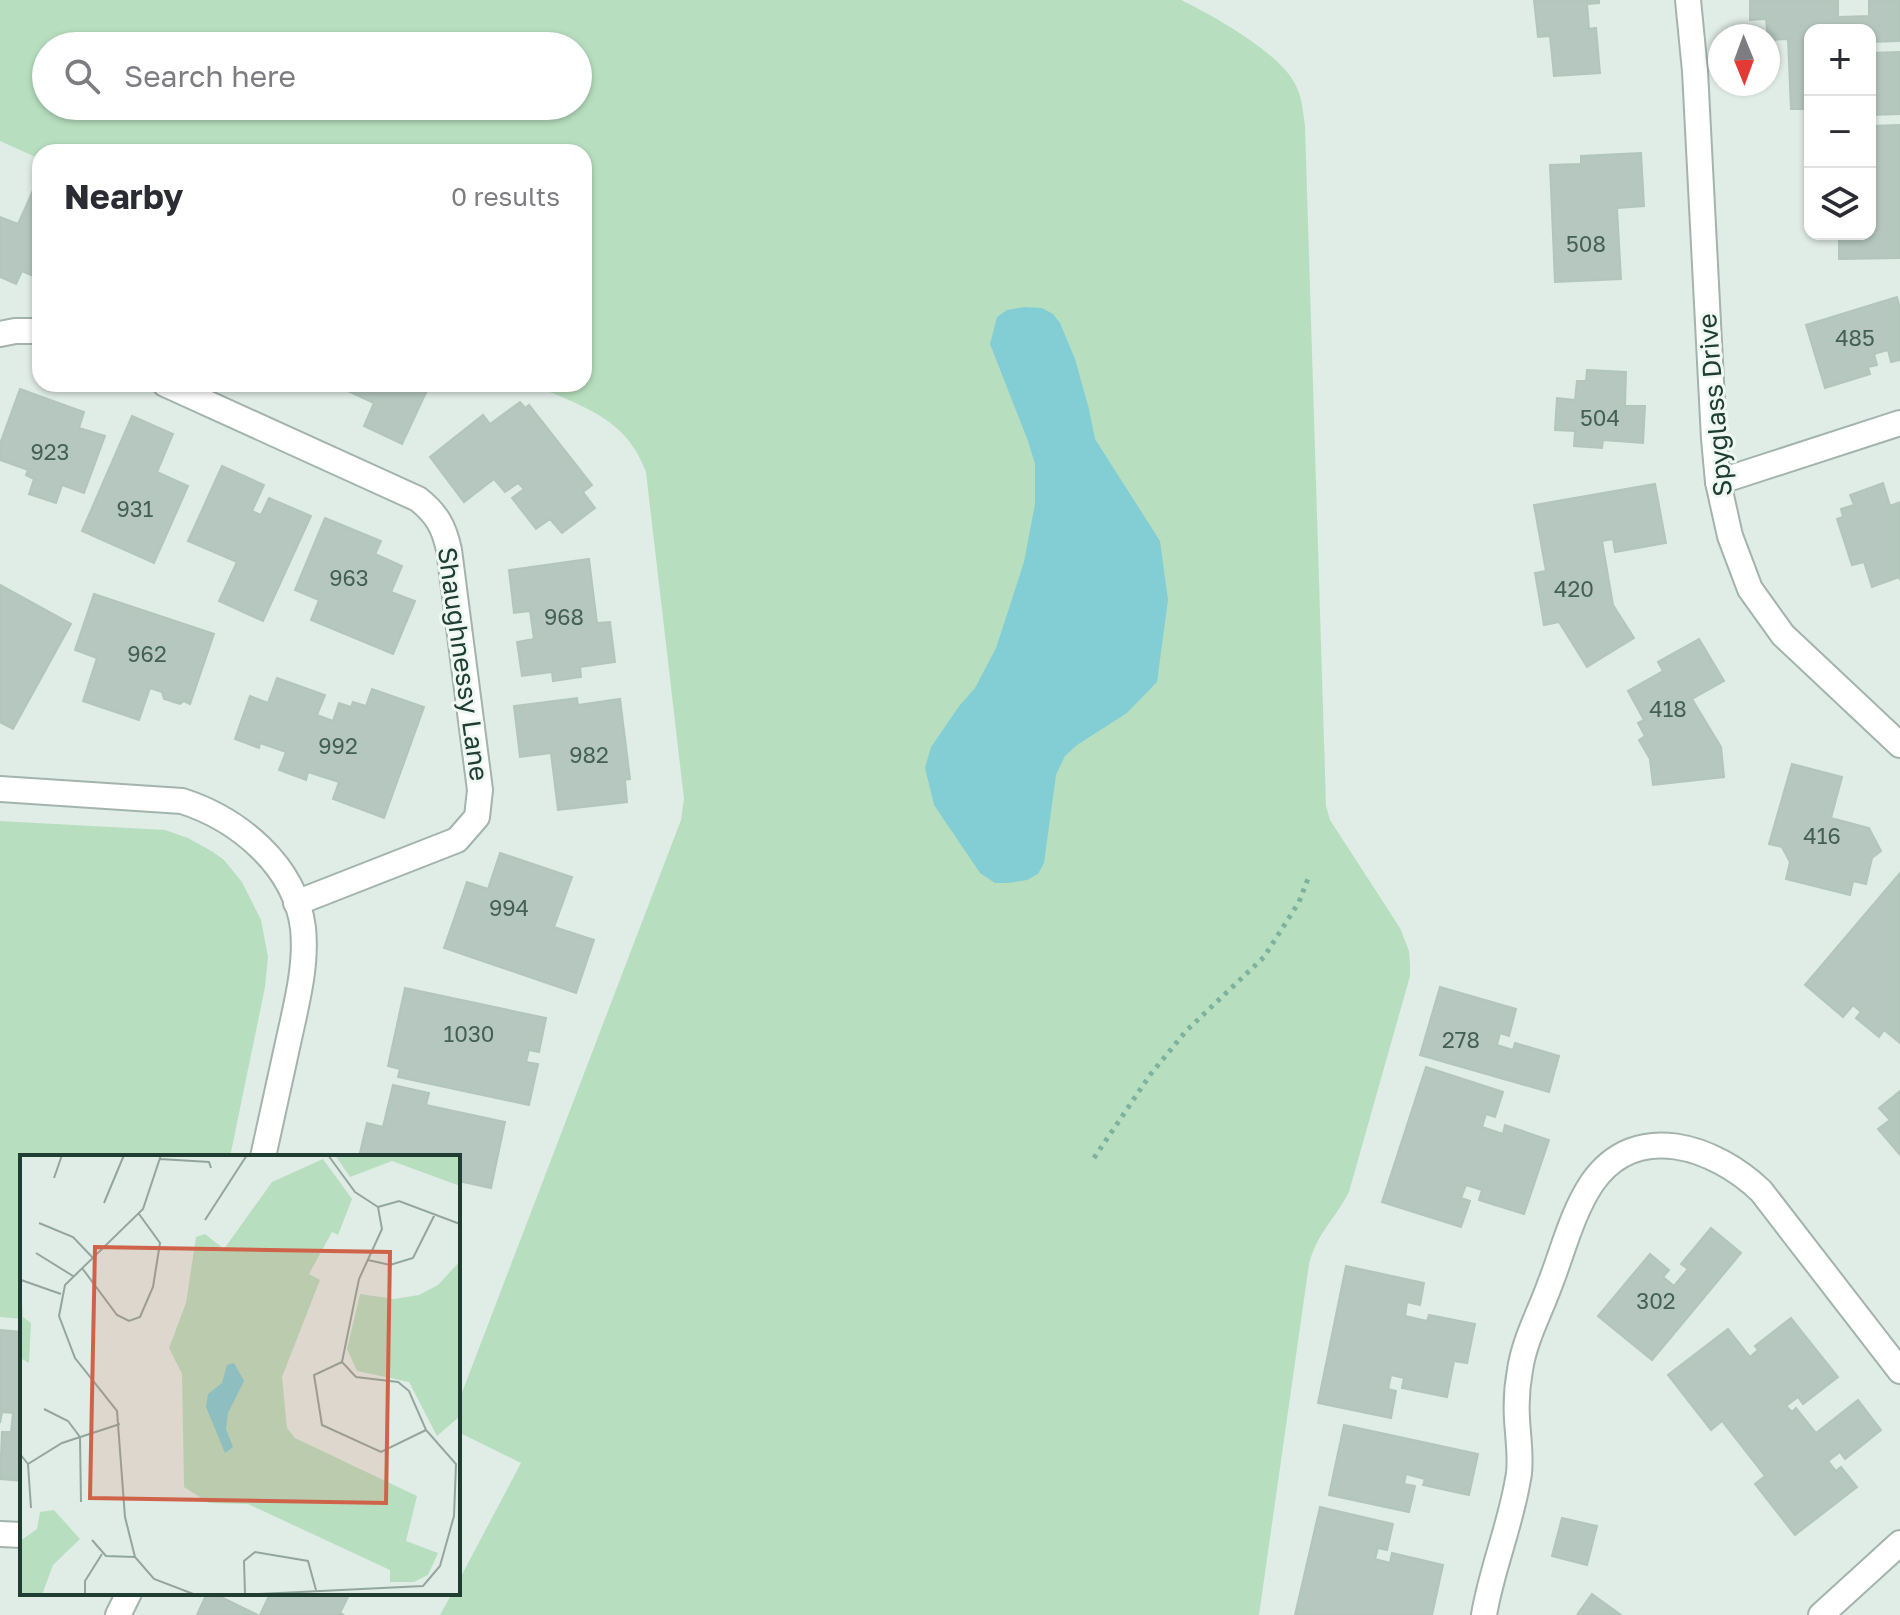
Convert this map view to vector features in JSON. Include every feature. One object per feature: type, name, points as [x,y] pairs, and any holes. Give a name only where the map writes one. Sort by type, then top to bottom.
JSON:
[{"type":"street","name":"Spyglass Drive","points":[[1688,0],[1695,71],[1718,482],[1739,564],[1765,612],[1807,660],[1900,745]]},
{"type":"street","points":[[0,334],[32,331]]},
{"type":"street","name":"Shaughnessy Lane","points":[[183,392],[418,499],[434,512],[445,530],[480,790],[477,817],[469,830],[445,846],[296,903]]},
{"type":"street","points":[[1718,482],[1900,423]]},
{"type":"street","points":[[0,789],[182,801],[204,808],[230,822],[253,839],[272,861],[296,903],[303,925],[304,952],[263,1155]]},
{"type":"street","points":[[1484,1615],[1520,1469],[1516,1415],[1520,1367],[1574,1218],[1601,1171],[1617,1159],[1646,1147],[1673,1145],[1717,1159],[1748,1179],[1761,1191],[1900,1371]]},
{"type":"street","points":[[0,1534],[20,1535]]},
{"type":"street","points":[[1821,1615],[1900,1543]]},
{"type":"street","points":[[118,1615],[128,1595]]},
{"type":"path","points":[[1094,1158],[1108,1134],[1173,1047],[1264,957],[1299,902],[1309,876]]},
{"type":"green space","points":[[0,0],[1181,0],[1244,36],[1287,72],[1299,94],[1305,126],[1326,806],[1330,820],[1400,928],[1409,951],[1410,976],[1349,1192],[1322,1234],[1309,1264],[1259,1615],[440,1615],[451,1595],[460,1595],[460,1578],[521,1463],[460,1433],[460,1398],[681,820],[684,799],[646,472],[627,438],[614,426],[585,407],[550,392],[592,392],[592,144],[32,144],[32,155],[0,141]]},
{"type":"green space","points":[[0,821],[165,830],[188,838],[224,860],[242,882],[261,920],[268,957],[265,987],[230,1155],[20,1155],[20,1319],[0,1317]]},
{"type":"water","points":[[1042,308],[1053,314],[1060,323],[1075,359],[1095,439],[1160,541],[1168,600],[1157,682],[1127,713],[1065,756],[1056,775],[1044,863],[1038,874],[1027,880],[995,883],[980,873],[934,805],[925,768],[931,747],[975,688],[996,648],[1024,562],[1035,504],[1035,464],[990,344],[997,317],[1007,310]]},
{"type":"building","points":[[1534,0],[1599,0],[1599,3],[1587,4],[1589,29],[1596,28],[1600,73],[1554,76],[1550,36],[1538,37]]},
{"type":"building","points":[[1750,0],[1838,0],[1838,17],[1869,16],[1869,0],[1900,0],[1900,41],[1876,42],[1876,24],[1804,24],[1804,109],[1791,109],[1788,39],[1780,39],[1780,24],[1766,24],[1766,19],[1750,20]]},
{"type":"building","points":[[1900,52],[1900,114],[1876,115],[1876,53]]},
{"type":"building","points":[[1900,125],[1900,258],[1839,259],[1839,240],[1876,240],[1876,126]]},
{"type":"building","points":[[1641,153],[1644,206],[1617,208],[1621,279],[1555,282],[1550,165],[1581,164],[1581,156]]},
{"type":"building","points":[[32,193],[32,275],[22,271],[16,284],[0,277],[0,217],[18,224]]},
{"type":"building","points":[[1897,297],[1900,308],[1900,360],[1891,362],[1888,350],[1874,354],[1877,365],[1868,367],[1870,374],[1825,388],[1806,325]]},
{"type":"building","points":[[1587,370],[1626,372],[1625,406],[1645,406],[1643,443],[1603,440],[1602,448],[1574,446],[1575,431],[1555,430],[1557,398],[1575,400],[1577,381],[1586,381]]},
{"type":"building","points":[[20,389],[84,412],[79,428],[105,436],[84,493],[62,485],[56,503],[29,494],[34,479],[26,475],[28,470],[0,460],[0,444]]},
{"type":"building","points":[[350,392],[426,392],[402,444],[364,426],[374,403]]},
{"type":"building","points":[[520,402],[525,408],[529,405],[592,485],[583,492],[595,508],[562,533],[550,519],[536,529],[512,498],[524,489],[518,483],[505,492],[494,479],[464,502],[430,457],[483,415],[490,424]]},
{"type":"building","points":[[132,416],[173,434],[157,472],[188,486],[154,563],[82,531]]},
{"type":"building","points":[[222,466],[264,485],[252,511],[261,515],[269,498],[311,516],[263,621],[219,601],[237,562],[188,541]]},
{"type":"building","points":[[1883,483],[1890,506],[1900,502],[1900,580],[1899,577],[1872,587],[1864,562],[1852,565],[1837,519],[1843,517],[1841,509],[1854,505],[1850,495]]},
{"type":"building","points":[[1655,484],[1666,543],[1615,552],[1613,539],[1602,541],[1613,605],[1634,638],[1587,667],[1559,622],[1544,625],[1535,573],[1546,571],[1534,505]]},
{"type":"building","points":[[325,518],[381,541],[375,554],[402,566],[391,592],[415,601],[393,654],[311,620],[319,600],[295,590]]},
{"type":"building","points":[[589,559],[597,623],[610,622],[615,662],[580,667],[581,677],[553,681],[552,672],[522,676],[517,642],[534,639],[530,611],[514,613],[509,570]]},
{"type":"building","points":[[0,585],[71,624],[13,729],[0,722]]},
{"type":"building","points":[[94,594],[214,634],[190,704],[164,699],[162,692],[150,688],[139,720],[83,701],[97,658],[75,650]]},
{"type":"building","points":[[1699,639],[1724,681],[1692,699],[1721,747],[1724,777],[1653,785],[1650,759],[1639,740],[1645,736],[1638,723],[1644,720],[1628,691],[1663,671],[1658,662]]},
{"type":"building","points":[[277,678],[325,695],[317,715],[333,721],[339,703],[351,707],[353,702],[366,706],[372,689],[424,707],[384,818],[333,799],[339,782],[308,772],[306,780],[279,770],[286,752],[260,743],[259,748],[235,739],[250,696],[268,703]]},
{"type":"building","points":[[577,698],[578,705],[620,699],[630,779],[625,780],[627,802],[558,810],[551,753],[520,757],[514,706]]},
{"type":"building","points":[[1792,764],[1842,777],[1831,818],[1869,828],[1881,851],[1872,858],[1866,884],[1853,881],[1850,895],[1786,879],[1790,862],[1782,847],[1769,844]]},
{"type":"building","points":[[500,853],[572,877],[554,927],[594,940],[576,993],[444,948],[467,882],[488,889]]},
{"type":"building","points":[[1900,873],[1900,1043],[1884,1030],[1879,1037],[1856,1018],[1861,1012],[1853,1005],[1843,1017],[1805,985]]},
{"type":"building","points":[[1440,987],[1516,1009],[1509,1036],[1500,1033],[1497,1045],[1513,1050],[1515,1043],[1559,1056],[1549,1092],[1420,1055]]},
{"type":"building","points":[[405,988],[546,1018],[539,1052],[529,1050],[526,1062],[538,1064],[529,1105],[398,1077],[400,1069],[388,1066]]},
{"type":"building","points":[[1426,1067],[1503,1092],[1495,1117],[1486,1114],[1482,1127],[1503,1134],[1505,1125],[1549,1140],[1524,1214],[1479,1200],[1482,1190],[1466,1185],[1461,1198],[1470,1201],[1461,1227],[1382,1202]]},
{"type":"building","points":[[393,1085],[429,1093],[426,1105],[505,1122],[491,1188],[460,1181],[460,1155],[359,1155],[367,1123],[383,1127]]},
{"type":"building","points":[[1900,1091],[1900,1155],[1878,1129],[1890,1120],[1879,1108]]},
{"type":"building","points":[[1711,1228],[1741,1253],[1652,1360],[1598,1316],[1650,1254],[1669,1270],[1663,1277],[1674,1286],[1688,1269],[1681,1264]]},
{"type":"building","points":[[1346,1266],[1424,1283],[1420,1305],[1407,1302],[1405,1316],[1427,1321],[1429,1315],[1475,1324],[1467,1363],[1454,1361],[1447,1397],[1402,1388],[1404,1378],[1391,1375],[1388,1389],[1396,1391],[1391,1418],[1318,1403]]},
{"type":"building","points":[[1791,1318],[1838,1377],[1803,1404],[1798,1397],[1786,1406],[1792,1412],[1796,1408],[1816,1433],[1858,1400],[1881,1430],[1845,1459],[1840,1452],[1828,1461],[1836,1471],[1841,1467],[1857,1487],[1795,1535],[1755,1484],[1765,1476],[1722,1421],[1711,1430],[1668,1375],[1728,1329],[1750,1357],[1758,1350],[1755,1346]]},
{"type":"building","points":[[0,1330],[20,1332],[20,1481],[0,1479],[2,1432],[11,1432],[13,1413],[2,1412],[0,1423]]},
{"type":"building","points":[[1344,1425],[1478,1454],[1469,1495],[1423,1485],[1425,1479],[1406,1474],[1404,1484],[1415,1486],[1409,1512],[1329,1495]]},
{"type":"building","points":[[1320,1507],[1393,1524],[1387,1550],[1378,1548],[1375,1559],[1390,1563],[1392,1553],[1443,1565],[1432,1615],[1295,1615]]},
{"type":"building","points":[[1562,1518],[1597,1526],[1587,1565],[1552,1556]]},
{"type":"building","points":[[1592,1594],[1621,1615],[1577,1615]]},
{"type":"building","points":[[206,1595],[217,1595],[258,1615],[197,1615]]},
{"type":"building","points":[[349,1595],[340,1613],[344,1615],[260,1615],[269,1596]]}]
